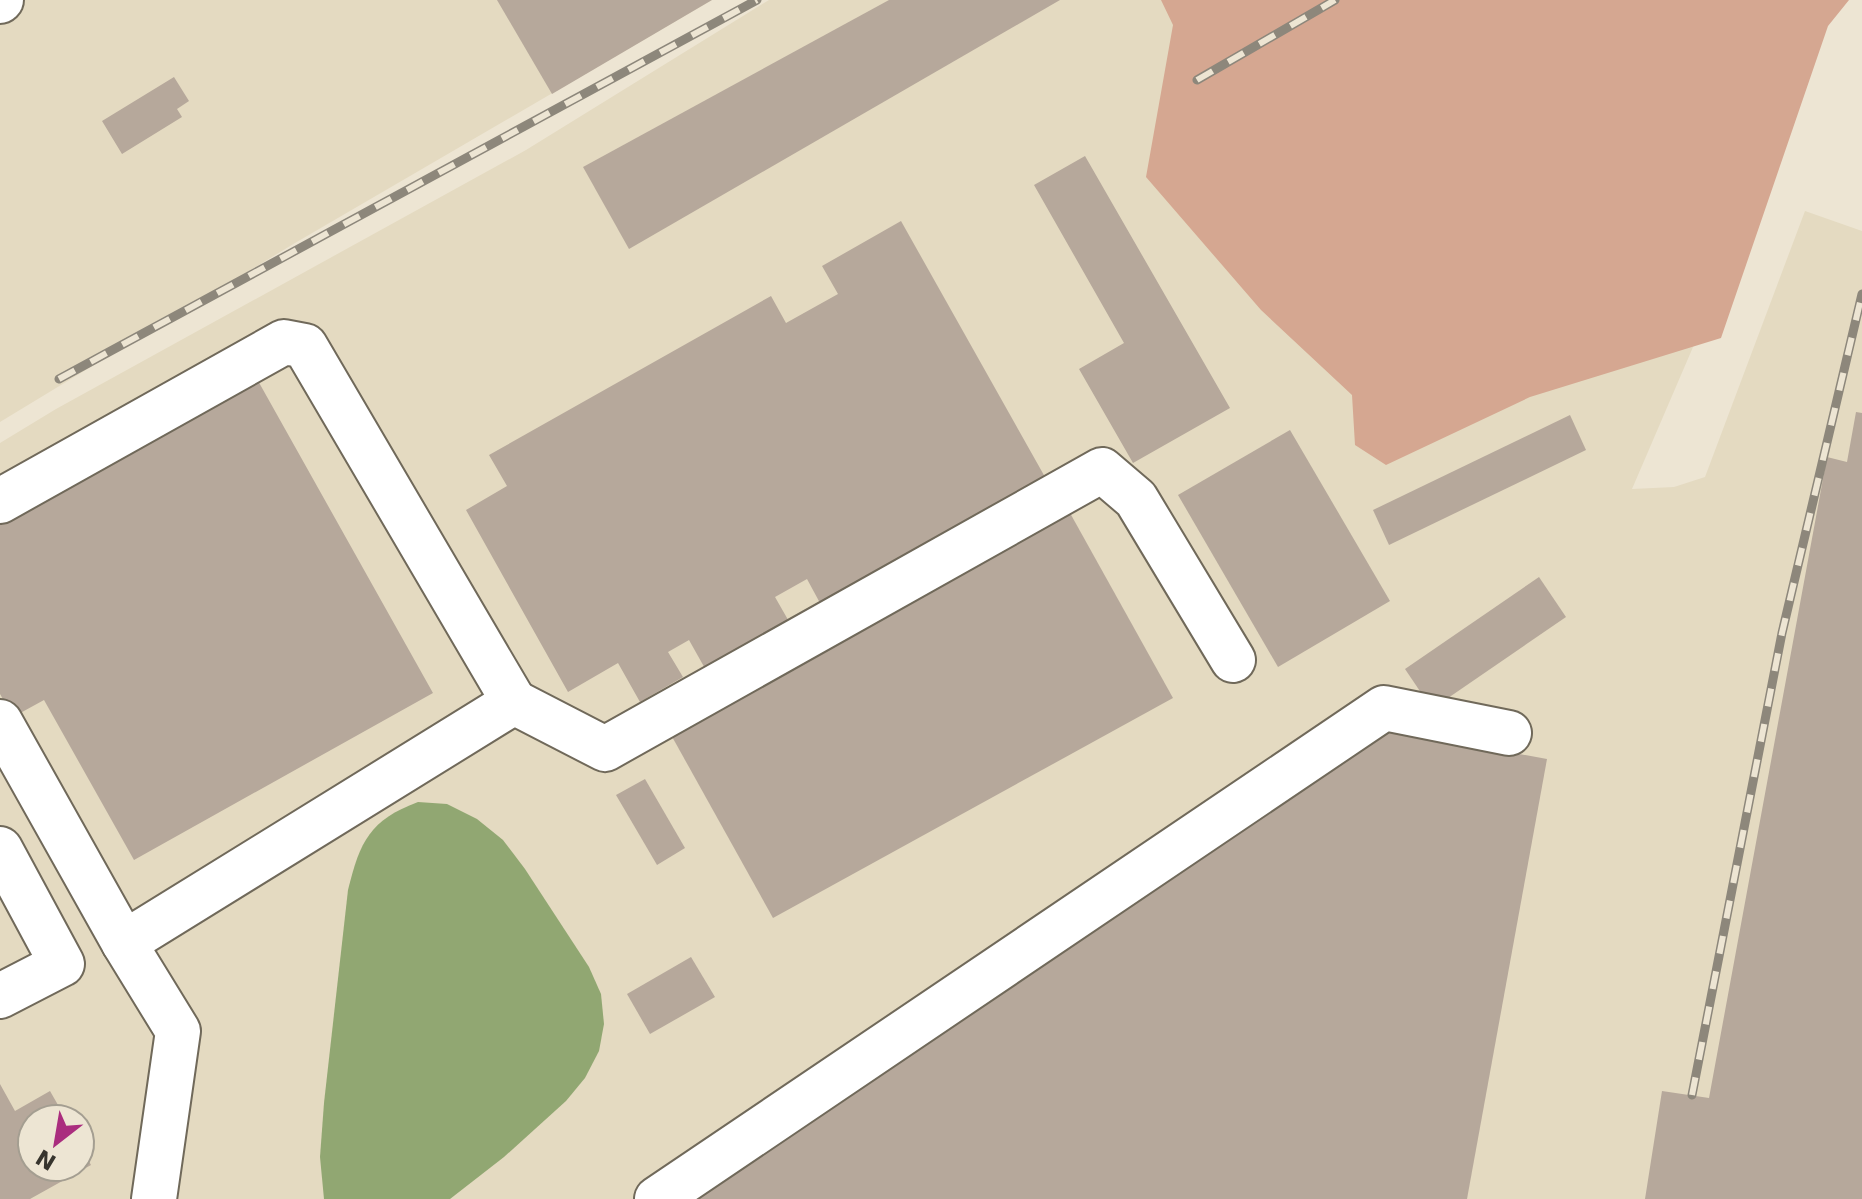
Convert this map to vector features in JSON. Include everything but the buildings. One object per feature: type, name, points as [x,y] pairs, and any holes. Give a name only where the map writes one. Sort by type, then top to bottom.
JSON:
[{"type":"lane","points":[[0,501],[284,342],[305,346],[514,702],[605,749],[1102,470],[1136,499],[1233,660]]},
{"type":"lane","points":[[124,943],[514,702]]},
{"type":"lane","points":[[657,1199],[1384,708],[1509,733]]},
{"type":"lane","points":[[0,722],[124,943],[178,1031],[154,1199]]},
{"type":"lane","points":[[0,849],[62,964],[0,996]]},
{"type":"shaded area","points":[[0,0],[712,0],[295,243],[0,422]]},
{"type":"shaded area","points":[[769,0],[1729,0],[1782,140],[1632,489],[1674,487],[1705,477],[1805,211],[1862,231],[1862,1199],[0,1199],[0,443],[56,409],[526,150]]},
{"type":"shaded area","points":[[1161,0],[1849,0],[1828,26],[1721,338],[1530,397],[1386,465],[1355,445],[1352,395],[1261,310],[1146,177],[1173,25]]},
{"type":"shaded area","points":[[418,802],[447,804],[477,819],[503,840],[525,869],[589,967],[601,994],[604,1024],[599,1051],[585,1078],[566,1101],[504,1157],[450,1199],[324,1199],[320,1157],[324,1103],[348,890],[357,858],[370,834],[388,816]]},
{"type":"railway","points":[[59,379],[757,0]]},
{"type":"railway","points":[[1197,80],[1335,0]]},
{"type":"railway","points":[[1692,1095],[1782,633],[1862,294]]}]
